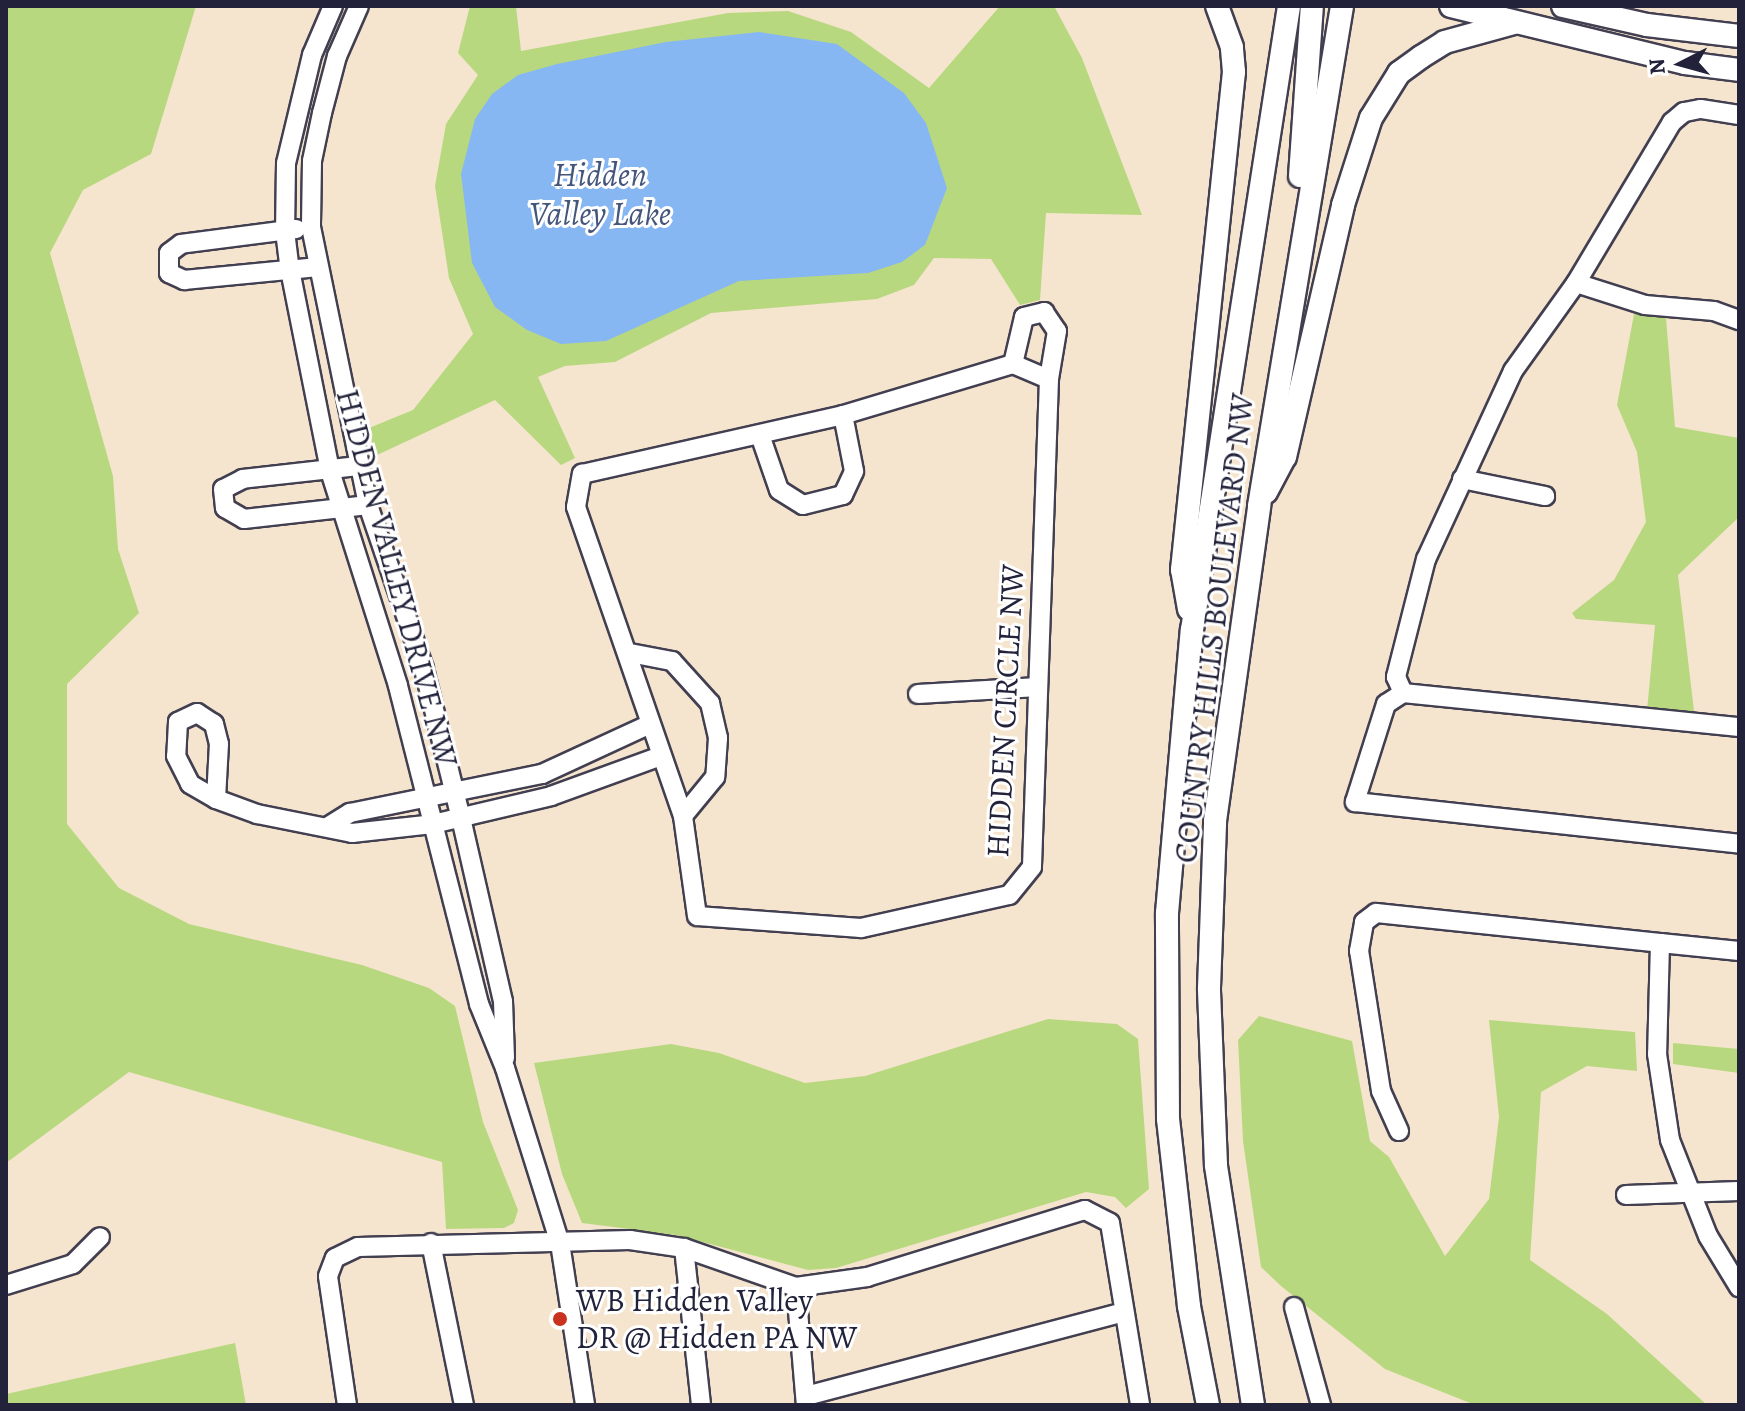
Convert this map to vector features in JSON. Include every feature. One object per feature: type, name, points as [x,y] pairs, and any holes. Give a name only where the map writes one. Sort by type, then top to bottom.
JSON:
[{"type":"main road","points":[[1192,630],[1182,570],[1234,72],[1232,47],[1217,6]]},
{"type":"main road","name":"COUNTRY HILLS BOULEVARD NW","points":[[1208,1405],[1176,1215],[1166,1067],[1167,913],[1192,630],[1289,6]]},
{"type":"main road","points":[[1297,261],[1312,6]]},
{"type":"main road","name":"COUNTRY HILLS BOULEVARD NW","points":[[1253,1405],[1216,1165],[1209,988],[1215,821],[1297,261],[1342,6]]},
{"type":"main road","points":[[1451,6],[1685,63],[1739,70]]},
{"type":"main road","points":[[1563,6],[1647,25],[1739,35]]},
{"type":"main road","points":[[1625,6],[1739,35]]},
{"type":"main road","points":[[1259,506],[1285,457],[1343,205],[1371,118],[1399,73],[1421,57],[1445,42],[1514,23]]},
{"type":"street","name":"HIDDEN VALLEY DRIVE NW","points":[[333,6],[293,123],[285,231],[290,270],[340,510],[398,686],[479,1004],[505,1068],[560,1243],[585,1405]]},
{"type":"street","name":"HIDDEN VALLEY DRIVE NW","points":[[359,6],[337,56],[322,113],[312,161],[311,227],[358,466],[368,505],[424,669],[461,818],[503,1001],[505,1068]]},
{"type":"street","points":[[1403,693],[1396,677],[1426,559],[1513,371],[1576,283],[1672,122],[1684,112],[1700,109],[1739,115]]},
{"type":"street","points":[[311,227],[181,244],[169,253],[169,273],[184,280],[318,267]]},
{"type":"street","points":[[1576,283],[1645,305],[1714,311],[1739,320]]},
{"type":"street","name":"HIDDEN CIRCLE NW","points":[[1044,312],[1057,331],[1049,379],[1032,867],[1009,895],[861,928],[697,916],[683,816],[650,724],[630,653],[576,507],[582,474],[843,415],[1013,364],[1024,317],[1044,312]]},
{"type":"street","points":[[1013,364],[1049,379]]},
{"type":"street","points":[[760,435],[779,490],[803,505],[843,495],[854,471],[843,415]]},
{"type":"street","points":[[358,466],[243,479],[223,489],[225,508],[244,519],[368,505]]},
{"type":"street","points":[[1462,479],[1545,496]]},
{"type":"street","points":[[630,653],[672,661],[710,703],[718,738],[715,777],[683,816]]},
{"type":"street","points":[[918,694],[1038,687]]},
{"type":"street","points":[[1739,727],[1403,693],[1386,704],[1355,802],[1739,844]]},
{"type":"street","points":[[329,826],[350,813],[542,774],[650,724]]},
{"type":"street","points":[[216,799],[257,814],[352,833],[433,824],[551,796],[661,756]]},
{"type":"street","points":[[1399,1131],[1381,1091],[1359,951],[1364,922],[1376,913],[1739,951]]},
{"type":"street","points":[[1660,943],[1661,1100],[1670,1140],[1708,1236],[1739,1287]]},
{"type":"street","points":[[1626,1195],[1739,1191]]},
{"type":"street","points":[[347,1405],[328,1276],[335,1258],[358,1247],[630,1240],[684,1248],[796,1287],[867,1277],[1085,1210],[1110,1223],[1140,1405]]},
{"type":"street","points":[[6,1285],[73,1264],[100,1237]]},
{"type":"street","points":[[431,1243],[464,1405]]},
{"type":"street","points":[[684,1248],[701,1405]]},
{"type":"street","points":[[796,1287],[806,1401],[1124,1312]]},
{"type":"street","points":[[1294,1307],[1321,1405]]},
{"type":"green space","points":[[6,6],[196,6],[151,154],[83,190],[50,253],[113,476],[118,549],[139,613],[67,684],[67,824],[119,888],[189,924],[362,965],[429,988],[455,1006],[483,1122],[518,1210],[514,1223],[504,1228],[446,1229],[442,1162],[129,1072],[6,1163]]},
{"type":"green space","points":[[470,6],[516,6],[521,51],[728,13],[788,11],[851,32],[929,88],[1000,6],[1054,6],[1082,58],[1142,215],[1046,213],[1040,300],[1020,305],[991,259],[934,258],[914,285],[877,299],[711,313],[615,362],[565,366],[538,377],[575,458],[561,465],[495,400],[375,456],[369,428],[413,410],[473,334],[449,278],[435,186],[446,124],[478,75],[458,53]]},
{"type":"green space","points":[[1634,314],[1666,318],[1675,427],[1739,438],[1739,517],[1678,575],[1694,711],[1647,711],[1655,625],[1576,619],[1572,613],[1614,580],[1646,522],[1637,452],[1617,405]]},
{"type":"green space","points":[[1259,1016],[1352,1041],[1370,1141],[1389,1157],[1445,1256],[1489,1199],[1499,1117],[1489,1020],[1635,1032],[1637,1071],[1587,1066],[1541,1092],[1530,1260],[1607,1314],[1707,1405],[1475,1405],[1385,1369],[1281,1286],[1261,1267],[1243,1141],[1238,1040]]},
{"type":"green space","points":[[1048,1019],[1117,1024],[1138,1039],[1149,1189],[1126,1208],[1115,1197],[1086,1192],[836,1268],[808,1270],[676,1235],[582,1223],[562,1174],[534,1063],[671,1044],[719,1053],[805,1083],[865,1076]]},
{"type":"green space","points":[[1673,1043],[1739,1049],[1739,1073],[1673,1064]]},
{"type":"green space","points":[[235,1343],[246,1405],[6,1405],[6,1394]]},
{"type":"water","name":"Hidden Valley Lake","points":[[759,32],[837,44],[904,93],[926,123],[947,188],[925,245],[902,262],[868,273],[739,281],[606,341],[561,344],[527,330],[495,307],[472,263],[461,174],[475,119],[492,94],[518,75],[557,64],[666,42]]},
{"type":"place","name":"WB Hidden Valley DR @ Hidden PA NW","points":[[560,1319]]}]
